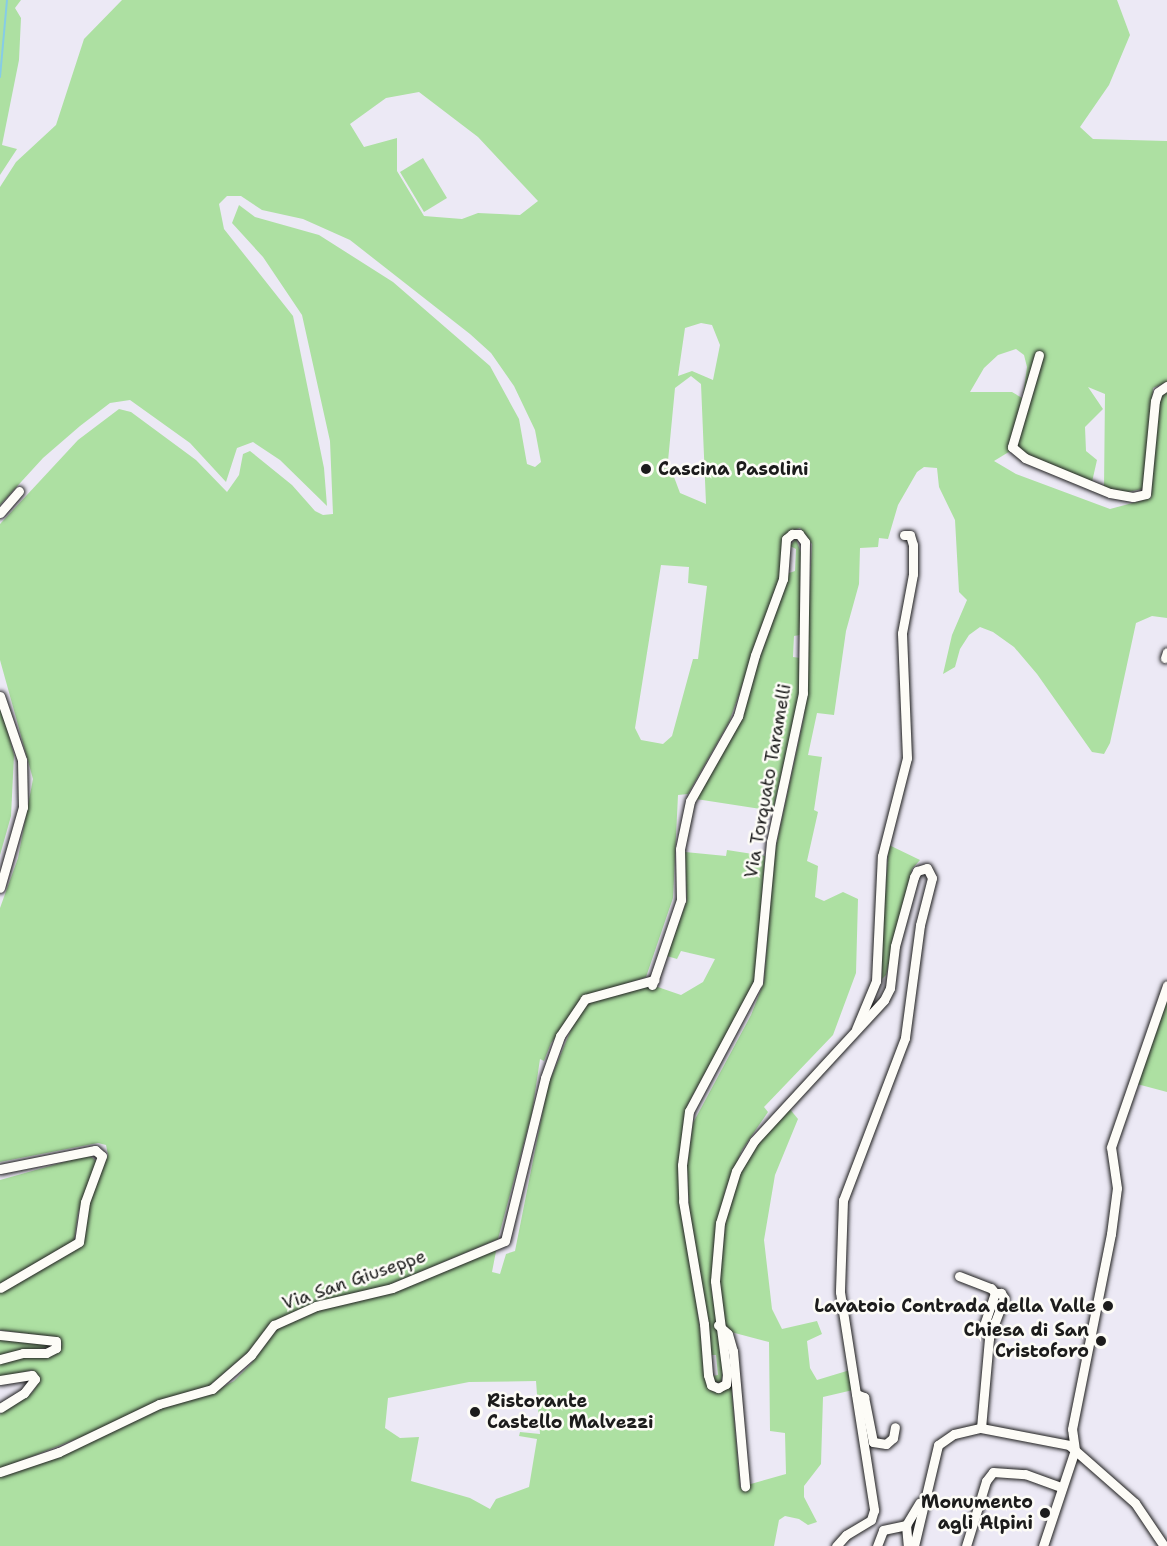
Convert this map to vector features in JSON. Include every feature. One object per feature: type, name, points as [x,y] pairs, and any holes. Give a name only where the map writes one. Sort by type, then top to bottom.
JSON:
[{"type":"street","points":[[1039,355],[1012,447],[1025,458],[1110,493],[1133,497],[1146,495],[1149,488],[1155,401],[1158,392],[1167,386]]},
{"type":"street","points":[[0,513],[19,491]]},
{"type":"street","name":"Via Torquato Taramelli","points":[[505,1241],[545,1077],[560,1036],[585,999],[653,982],[681,900],[680,849],[690,801],[738,716],[783,579],[786,539],[799,534],[805,542],[803,693],[771,842],[758,982],[689,1111],[682,1165],[683,1201],[704,1324],[708,1376],[711,1385],[718,1388],[726,1383],[727,1375],[718,1325],[715,1281],[720,1223],[741,1161],[754,1141],[856,1029],[890,988]]},
{"type":"street","name":"Via Torquato Taramelli","points":[[856,1029],[876,981],[882,856],[907,758],[902,633],[913,574],[913,545],[910,535],[904,535]]},
{"type":"street","points":[[0,696],[22,760],[23,807],[0,888]]},
{"type":"street","points":[[836,1546],[846,1535],[871,1521],[874,1510],[840,1292],[843,1200],[905,1038],[920,925],[932,878],[927,868],[917,871],[914,877],[895,946],[890,988],[876,981]]},
{"type":"street","points":[[1042,1546],[1075,1450],[1072,1429],[1112,1234],[1117,1188],[1111,1147],[1167,985]]},
{"type":"street","points":[[0,1169],[95,1150],[102,1156],[85,1202],[79,1242],[0,1288]]},
{"type":"street","name":"Via San Giuseppe","points":[[0,1472],[59,1452],[159,1404],[212,1389],[251,1354],[274,1326],[316,1306],[392,1287],[505,1241]]},
{"type":"street","points":[[959,1276],[991,1287],[995,1293],[1004,1298],[989,1338],[981,1428]]},
{"type":"street","name":"Via Torquato Taramelli","points":[[718,1325],[728,1334],[733,1351],[745,1486]]},
{"type":"street","points":[[0,1335],[56,1341],[56,1348],[46,1353],[23,1353],[0,1359]]},
{"type":"street","points":[[0,1380],[32,1375],[35,1379],[24,1393],[0,1408]]},
{"type":"street","points":[[856,1394],[864,1397],[873,1442],[886,1444],[893,1438],[895,1427]]},
{"type":"street","points":[[877,1546],[883,1530],[906,1525],[914,1517],[929,1462],[946,1438],[981,1428],[1075,1450],[1135,1503],[1160,1544]]},
{"type":"street","points":[[914,1546],[935,1454]]},
{"type":"street","points":[[966,1546],[986,1481],[993,1472],[1025,1474],[1061,1487]]},
{"type":"street","points":[[906,1525],[908,1546]]},
{"type":"green space","points":[[0,0],[21,0],[15,8],[21,18],[19,60],[2,145],[17,149],[0,175]]},
{"type":"green space","points":[[122,0],[1117,0],[1130,35],[1109,85],[1080,127],[1093,139],[1167,141],[1167,382],[1153,388],[1147,488],[1123,493],[1104,487],[1105,394],[1088,387],[1103,409],[1085,427],[1086,451],[1097,460],[1092,482],[1032,458],[1016,447],[1027,367],[1024,355],[1016,349],[998,355],[984,368],[970,392],[1012,392],[1022,398],[1012,450],[994,461],[1016,474],[1110,509],[1151,498],[1160,394],[1167,389],[1167,618],[1152,616],[1136,623],[1110,743],[1104,754],[1092,752],[1037,674],[1014,647],[993,632],[980,627],[969,635],[960,649],[955,667],[943,674],[952,635],[967,600],[959,592],[955,520],[939,487],[937,468],[924,467],[917,472],[898,505],[888,539],[879,538],[878,547],[860,548],[859,584],[846,631],[834,715],[817,713],[808,755],[822,757],[814,810],[818,812],[807,861],[818,866],[815,897],[824,901],[843,892],[858,899],[856,973],[833,1035],[764,1107],[768,1112],[742,1150],[725,1191],[711,1286],[724,1365],[721,1383],[715,1382],[712,1376],[718,1375],[716,1355],[710,1355],[690,1220],[687,1167],[693,1123],[751,1015],[764,982],[774,856],[804,717],[812,544],[800,528],[790,531],[779,584],[729,722],[688,794],[678,795],[673,898],[646,977],[588,997],[551,1043],[544,1061],[540,1059],[532,1113],[498,1239],[389,1285],[273,1323],[247,1353],[208,1387],[0,1469],[0,1415],[3,1408],[32,1393],[40,1381],[32,1370],[0,1378],[0,1362],[60,1351],[62,1344],[58,1338],[0,1330],[0,1291],[82,1245],[86,1212],[108,1155],[106,1145],[98,1143],[0,1162],[0,908],[18,858],[33,779],[0,660],[0,524],[78,440],[119,409],[131,412],[196,460],[227,492],[239,475],[243,454],[250,451],[292,485],[315,511],[323,515],[333,514],[330,441],[302,315],[263,257],[232,223],[239,205],[255,217],[319,235],[393,282],[490,366],[519,419],[527,464],[535,467],[541,462],[535,430],[514,386],[491,353],[470,334],[350,240],[303,219],[262,210],[241,196],[227,196],[219,204],[224,229],[293,316],[324,468],[327,506],[280,460],[253,442],[237,448],[226,482],[190,443],[130,400],[110,403],[80,426],[43,458],[0,505],[0,187],[16,162],[56,125],[84,39]],"holes":[[[419,92],[478,137],[538,201],[520,215],[478,213],[462,219],[424,216],[397,171],[397,138],[364,147],[350,124],[386,98]],[[701,323],[712,325],[720,345],[713,380],[692,371],[678,376],[685,328]],[[691,376],[701,384],[706,504],[680,493],[668,461],[675,388]],[[661,565],[689,567],[688,583],[707,586],[698,659],[693,659],[672,736],[663,744],[641,740],[635,728]]]},
{"type":"green space","points":[[423,158],[447,198],[424,212],[400,172]]},
{"type":"green space","points":[[796,539],[801,553],[800,635],[794,636],[793,657],[800,658],[800,693],[773,811],[696,799],[735,730],[789,573],[795,571],[796,549],[790,546]]},
{"type":"green space","points":[[0,702],[14,755],[11,816],[0,855]]},
{"type":"green space","points":[[889,845],[920,860],[912,869],[886,975],[882,979],[881,945]]},
{"type":"green space","points":[[727,850],[765,856],[756,980],[688,1104],[679,1169],[707,1384],[710,1390],[718,1392],[731,1381],[740,1487],[786,1474],[785,1433],[770,1431],[769,1342],[731,1332],[721,1322],[719,1276],[728,1203],[742,1163],[789,1108],[798,1119],[775,1175],[764,1240],[772,1309],[782,1329],[817,1321],[822,1334],[807,1341],[810,1368],[817,1380],[850,1370],[853,1390],[823,1397],[821,1464],[804,1486],[804,1497],[817,1522],[808,1525],[799,1519],[785,1516],[779,1520],[774,1546],[0,1546],[0,1476],[136,1417],[213,1392],[234,1381],[251,1364],[277,1329],[311,1313],[497,1246],[492,1272],[500,1274],[506,1254],[515,1251],[548,1085],[575,1020],[588,1001],[649,984],[681,995],[703,982],[715,959],[681,951],[677,959],[667,956],[687,900],[685,852],[726,856]],"holes":[[[536,1381],[540,1434],[520,1432],[519,1436],[537,1439],[529,1487],[496,1499],[490,1509],[470,1498],[411,1481],[419,1437],[400,1438],[385,1428],[388,1398],[469,1382]]]},
{"type":"green space","points":[[1167,998],[1167,1092],[1137,1084]]},
{"type":"green space","points":[[89,1155],[97,1162],[78,1213],[74,1242],[0,1286],[0,1180]]},
{"type":"green space","points":[[0,1338],[47,1342],[49,1347],[0,1356]]},
{"type":"waterway","points":[[0,77],[7,0]]},
{"type":"place","name":"Cascina Pasolini","points":[[646,469]]},
{"type":"place","name":"Lavatoio Contrada della Valle","points":[[1108,1306]]},
{"type":"place","name":"Chiesa di San Cristoforo","points":[[1101,1341]]},
{"type":"place","name":"Ristorante Castello Malvezzi","points":[[475,1412]]},
{"type":"place","name":"Monumento agli Alpini","points":[[1045,1513]]}]
